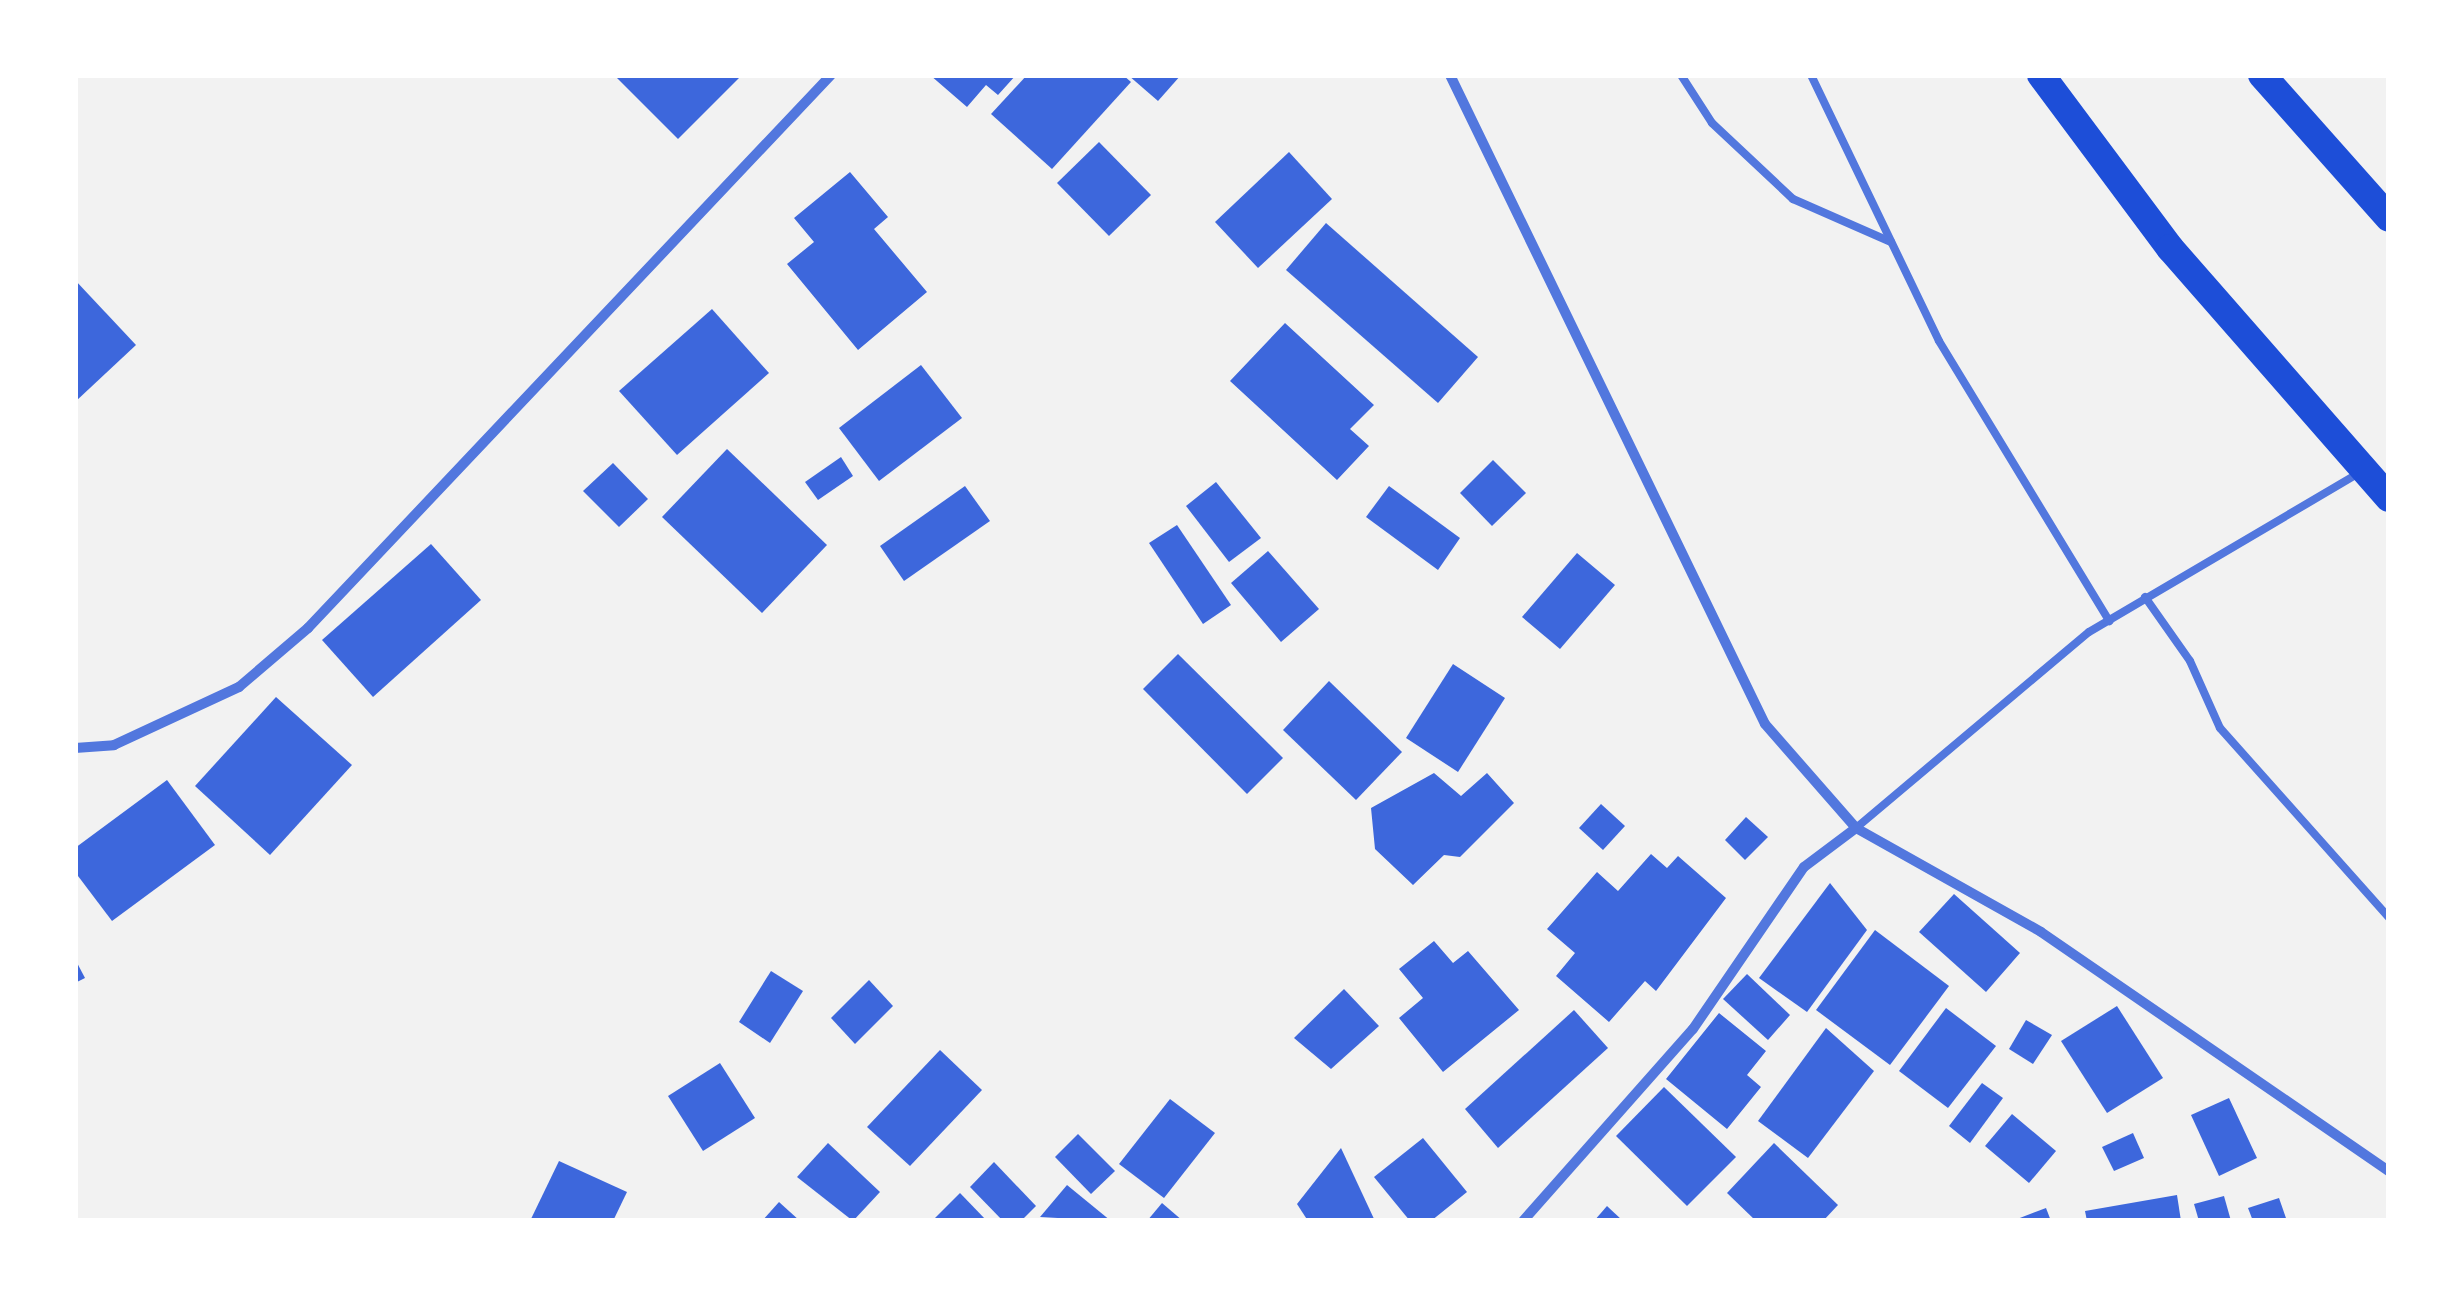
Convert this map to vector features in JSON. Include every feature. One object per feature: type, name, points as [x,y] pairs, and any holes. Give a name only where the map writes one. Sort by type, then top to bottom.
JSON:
[{"type":"highway","points":[[2041,75],[2170,248],[2389,498]]},
{"type":"highway","points":[[2262,75],[2389,218]]},
{"type":"street","points":[[75,748],[114,745],[238,686],[308,628],[831,75]]},
{"type":"street","points":[[1450,75],[1764,724],[1856,828],[2041,932],[2389,1171]]},
{"type":"street","points":[[1523,1221],[1693,1028],[1804,867],[1856,828]]},
{"type":"lane","points":[[1681,75],[1712,123],[1792,199],[1892,242]]},
{"type":"lane","points":[[1811,75],[1940,341],[2109,621]]},
{"type":"lane","points":[[1856,828],[2033,672],[2146,597],[2364,470]]},
{"type":"lane","points":[[2146,597],[2190,661],[2220,728],[2389,918]]},
{"type":"building","points":[[614,75],[742,75],[678,139]]},
{"type":"building","points":[[930,75],[1016,75],[998,95],[986,85],[967,107]]},
{"type":"building","points":[[1027,75],[1123,75],[1131,82],[1052,169],[991,114]]},
{"type":"building","points":[[1128,75],[1181,75],[1158,101]]},
{"type":"building","points":[[1099,142],[1151,195],[1109,236],[1057,183]]},
{"type":"building","points":[[1289,152],[1332,199],[1258,268],[1215,222]]},
{"type":"building","points":[[850,172],[888,217],[874,229],[927,292],[858,350],[787,264],[814,242],[794,218]]},
{"type":"building","points":[[1326,223],[1478,357],[1438,403],[1286,270]]},
{"type":"building","points":[[75,280],[136,345],[75,402]]},
{"type":"building","points":[[712,309],[769,373],[677,455],[619,391]]},
{"type":"building","points":[[1285,323],[1374,405],[1350,429],[1369,446],[1337,480],[1230,381]]},
{"type":"building","points":[[921,365],[962,418],[879,481],[839,428]]},
{"type":"building","points":[[727,449],[827,545],[762,613],[662,517]]},
{"type":"building","points":[[841,457],[853,476],[818,500],[805,482]]},
{"type":"building","points":[[1493,460],[1526,493],[1492,526],[1460,493]]},
{"type":"building","points":[[613,463],[648,499],[619,527],[583,491]]},
{"type":"building","points":[[1216,482],[1261,538],[1229,562],[1186,506]]},
{"type":"building","points":[[965,486],[990,521],[904,581],[880,546]]},
{"type":"building","points":[[1389,486],[1460,538],[1438,570],[1366,517]]},
{"type":"building","points":[[1177,525],[1231,605],[1203,624],[1149,543]]},
{"type":"building","points":[[431,544],[481,600],[373,697],[322,640]]},
{"type":"building","points":[[1268,551],[1319,609],[1281,642],[1231,583]]},
{"type":"building","points":[[1577,553],[1615,585],[1560,649],[1522,617]]},
{"type":"building","points":[[1178,654],[1283,758],[1247,794],[1143,689]]},
{"type":"building","points":[[1453,664],[1505,698],[1458,772],[1406,738]]},
{"type":"building","points":[[1329,681],[1402,752],[1356,800],[1283,730]]},
{"type":"building","points":[[276,697],[352,765],[270,855],[195,786]]},
{"type":"building","points":[[1434,773],[1461,796],[1487,773],[1514,803],[1460,857],[1444,855],[1413,885],[1375,849],[1371,808]]},
{"type":"building","points":[[167,780],[215,845],[112,921],[75,872],[75,848]]},
{"type":"building","points":[[1601,804],[1625,826],[1603,850],[1579,828]]},
{"type":"building","points":[[1746,817],[1768,837],[1745,860],[1725,840]]},
{"type":"building","points":[[1651,854],[1667,868],[1678,856],[1726,898],[1656,991],[1645,981],[1609,1022],[1556,976],[1575,953],[1547,929],[1597,872],[1618,891]]},
{"type":"building","points":[[1830,883],[1867,930],[1807,1012],[1759,978]]},
{"type":"building","points":[[1954,894],[2020,953],[1986,992],[1919,932]]},
{"type":"building","points":[[1875,930],[1949,986],[1890,1065],[1816,1010]]},
{"type":"building","points":[[1434,941],[1453,963],[1468,951],[1519,1010],[1443,1072],[1399,1018],[1423,998],[1399,969]]},
{"type":"building","points":[[75,959],[85,978],[75,983]]},
{"type":"building","points":[[771,971],[803,991],[770,1043],[739,1022]]},
{"type":"building","points":[[1747,974],[1790,1015],[1768,1040],[1723,999]]},
{"type":"building","points":[[869,980],[893,1006],[855,1044],[831,1018]]},
{"type":"building","points":[[1344,989],[1379,1026],[1331,1069],[1294,1038]]},
{"type":"building","points":[[2117,1006],[2163,1078],[2107,1113],[2061,1041]]},
{"type":"building","points":[[1946,1008],[1996,1046],[1948,1108],[1899,1071]]},
{"type":"building","points":[[1574,1010],[1608,1048],[1498,1148],[1465,1109]]},
{"type":"building","points":[[1719,1013],[1766,1051],[1747,1075],[1761,1087],[1727,1129],[1666,1079]]},
{"type":"building","points":[[2026,1020],[2052,1035],[2033,1064],[2009,1049]]},
{"type":"building","points":[[1826,1028],[1874,1071],[1808,1158],[1758,1121]]},
{"type":"building","points":[[940,1050],[982,1090],[910,1166],[867,1127]]},
{"type":"building","points":[[720,1063],[755,1118],[703,1151],[668,1096]]},
{"type":"building","points":[[1982,1083],[2003,1098],[1970,1143],[1949,1126]]},
{"type":"building","points":[[1664,1087],[1736,1157],[1687,1206],[1616,1136]]},
{"type":"building","points":[[2229,1098],[2257,1158],[2219,1176],[2191,1115]]},
{"type":"building","points":[[1170,1099],[1215,1133],[1164,1198],[1119,1164]]},
{"type":"building","points":[[2012,1114],[2056,1151],[2029,1183],[1985,1146]]},
{"type":"building","points":[[2133,1133],[2144,1158],[2114,1171],[2102,1147]]},
{"type":"building","points":[[1078,1134],[1115,1171],[1091,1194],[1055,1157]]},
{"type":"building","points":[[1423,1138],[1467,1192],[1431,1221],[1410,1221],[1374,1177]]},
{"type":"building","points":[[828,1143],[880,1192],[853,1221],[797,1177]]},
{"type":"building","points":[[1774,1143],[1838,1205],[1823,1221],[1756,1221],[1727,1193]]},
{"type":"building","points":[[1341,1148],[1375,1221],[1308,1221],[1297,1204]]},
{"type":"building","points":[[559,1161],[627,1192],[613,1221],[530,1221]]},
{"type":"building","points":[[994,1162],[1036,1206],[1021,1221],[1003,1221],[970,1187]]},
{"type":"building","points":[[1067,1185],[1111,1221],[1040,1217]]},
{"type":"building","points":[[960,1193],[987,1221],[935,1218]]},
{"type":"building","points":[[2177,1195],[2181,1221],[2087,1221],[2085,1211]]},
{"type":"building","points":[[2224,1196],[2231,1221],[2199,1221],[2194,1204]]},
{"type":"building","points":[[2279,1198],[2287,1221],[2253,1221],[2248,1208]]},
{"type":"building","points":[[779,1202],[800,1221],[762,1221]]},
{"type":"building","points":[[1162,1203],[1183,1221],[1147,1221]]},
{"type":"building","points":[[1607,1206],[1623,1221],[1594,1221]]},
{"type":"building","points":[[2046,1208],[2051,1221],[2012,1221]]}]
